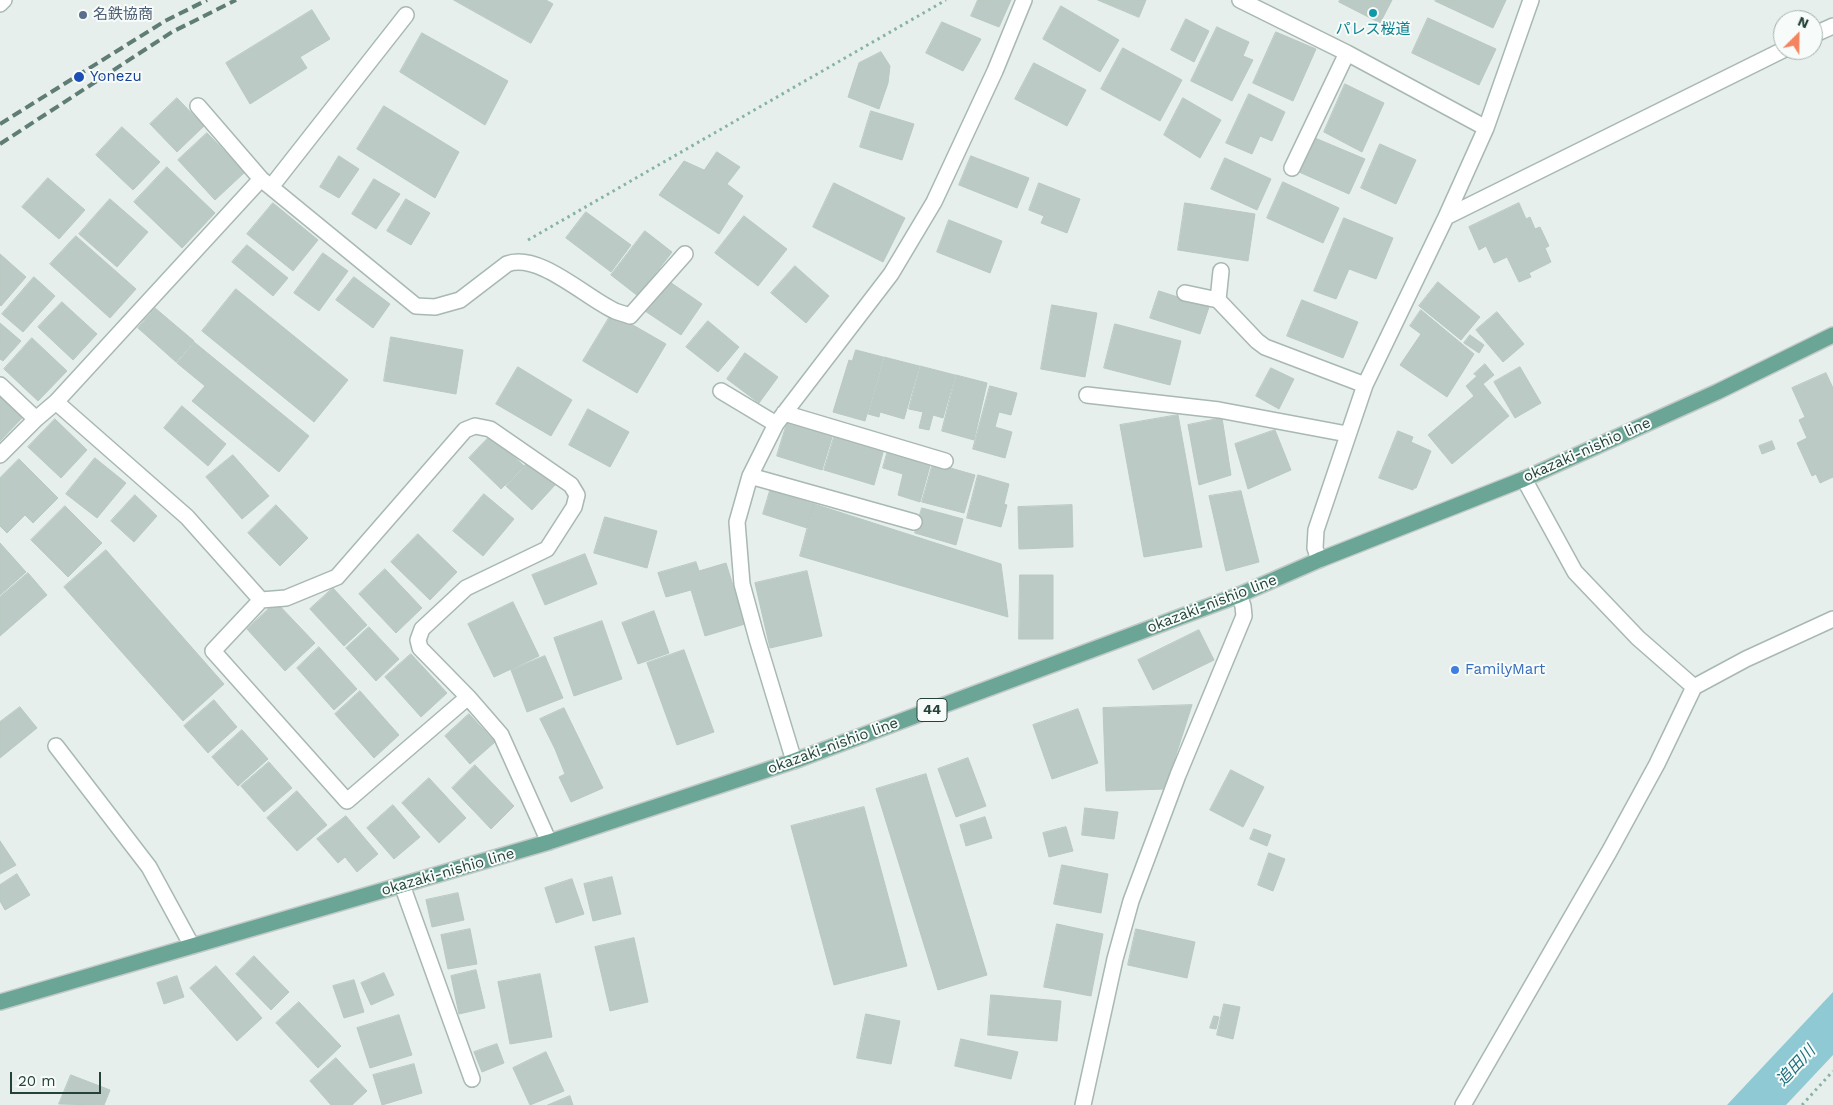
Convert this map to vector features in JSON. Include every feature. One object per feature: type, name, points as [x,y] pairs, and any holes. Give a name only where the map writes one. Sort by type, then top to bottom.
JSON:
[{"type":"main road","name":"okazaki-nishio line","points":[[0,1002],[549,842],[794,761],[1239,595],[1319,560],[1524,479],[1717,392],[1833,335]]},
{"type":"street","points":[[0,4],[4,0]]},
{"type":"street","points":[[794,761],[742,584],[737,522],[750,476],[780,419],[891,274],[929,210],[995,71],[1024,0]]},
{"type":"street","points":[[1240,0],[1347,53],[1486,128]]},
{"type":"street","points":[[1319,560],[1315,548],[1316,530],[1365,385],[1446,217],[1486,128],[1532,0]]},
{"type":"street","points":[[0,456],[36,419],[56,402],[266,183],[406,15]]},
{"type":"street","points":[[1292,168],[1347,53]]},
{"type":"street","points":[[1446,217],[1773,55]]},
{"type":"street","points":[[198,106],[266,183],[416,306],[435,307],[460,300],[506,264],[514,261],[529,263],[551,273],[616,312],[630,316],[684,254]]},
{"type":"street","points":[[1218,300],[1221,271]]},
{"type":"street","points":[[1185,292],[1218,300],[1265,347],[1365,385]]},
{"type":"street","points":[[0,385],[36,419]]},
{"type":"street","points":[[721,391],[780,419],[945,461]]},
{"type":"street","points":[[1087,395],[1219,410],[1348,434]]},
{"type":"street","points":[[56,402],[187,516],[261,600]]},
{"type":"street","points":[[468,697],[346,801],[212,651],[261,600],[286,598],[337,577],[465,430],[475,426],[490,429],[571,484],[577,495],[574,507],[547,549],[466,588],[422,630],[418,640],[420,648],[468,697],[501,735],[549,842]]},
{"type":"street","points":[[750,476],[914,522]]},
{"type":"street","points":[[1524,479],[1575,572],[1638,638],[1694,687]]},
{"type":"street","points":[[1083,1105],[1131,901],[1178,775],[1244,616],[1239,595]]},
{"type":"street","points":[[1463,1105],[1614,843],[1657,764],[1694,687],[1746,659],[1833,619]]},
{"type":"street","points":[[56,746],[149,867],[192,946]]},
{"type":"street","points":[[402,885],[472,1080]]},
{"type":"path","points":[[514,261],[512,249],[946,0]]},
{"type":"path","points":[[1802,1105],[1833,1071]]},
{"type":"water","name":"追田川","points":[[1833,992],[1833,1055],[1786,1105],[1727,1105]]},
{"type":"building","points":[[454,0],[546,0],[553,4],[531,43]]},
{"type":"building","points":[[978,0],[1011,0],[999,27],[971,16]]},
{"type":"building","points":[[1098,0],[1146,0],[1139,17]]},
{"type":"building","name":"パレス桜道","points":[[1340,0],[1392,0],[1380,23],[1339,2]]},
{"type":"building","points":[[1436,0],[1506,0],[1493,28]]},
{"type":"building","points":[[1061,6],[1119,40],[1100,72],[1043,39]]},
{"type":"building","points":[[312,10],[330,39],[300,57],[307,68],[250,104],[226,63]]},
{"type":"building","points":[[1428,18],[1496,49],[1479,85],[1412,53]]},
{"type":"building","points":[[1186,19],[1209,31],[1194,62],[1171,50]]},
{"type":"building","points":[[942,22],[981,39],[963,71],[926,53]]},
{"type":"building","points":[[1217,27],[1249,42],[1243,56],[1253,60],[1232,101],[1191,81]]},
{"type":"building","points":[[1276,32],[1316,49],[1293,101],[1253,83]]},
{"type":"building","points":[[422,33],[508,81],[485,125],[400,72]]},
{"type":"building","points":[[1123,48],[1182,80],[1160,121],[1101,89]]},
{"type":"building","points":[[881,52],[890,66],[888,83],[879,109],[848,97],[859,63]]},
{"type":"building","points":[[1034,63],[1086,90],[1067,126],[1015,99]]},
{"type":"building","points":[[1345,84],[1384,103],[1362,152],[1324,132]]},
{"type":"building","points":[[1249,94],[1285,112],[1272,141],[1260,136],[1252,154],[1226,143]]},
{"type":"building","points":[[177,98],[204,126],[177,152],[150,124]]},
{"type":"building","points":[[1183,98],[1221,120],[1200,158],[1164,135]]},
{"type":"building","points":[[384,106],[459,152],[435,198],[357,149]]},
{"type":"building","points":[[871,111],[914,124],[902,160],[860,147]]},
{"type":"building","points":[[122,127],[160,162],[133,190],[96,155]]},
{"type":"building","points":[[207,133],[245,172],[215,200],[178,160]]},
{"type":"building","points":[[1315,138],[1365,159],[1349,194],[1299,172]]},
{"type":"building","points":[[1380,144],[1416,160],[1396,204],[1361,188]]},
{"type":"building","points":[[717,152],[740,167],[727,184],[743,196],[719,234],[659,195],[684,161],[704,170]]},
{"type":"building","points":[[339,156],[359,169],[339,198],[320,187]]},
{"type":"building","points":[[971,156],[1029,178],[1017,208],[959,185]]},
{"type":"building","points":[[1225,158],[1271,179],[1257,210],[1211,189]]},
{"type":"building","points":[[167,167],[215,213],[182,248],[134,202]]},
{"type":"building","points":[[48,178],[85,210],[59,239],[22,207]]},
{"type":"building","points":[[374,179],[400,194],[376,229],[352,214]]},
{"type":"building","points":[[1283,182],[1339,208],[1323,243],[1267,218]]},
{"type":"building","points":[[834,183],[905,218],[883,262],[813,227]]},
{"type":"building","points":[[1039,183],[1080,199],[1067,233],[1041,223],[1044,216],[1029,210]]},
{"type":"building","points":[[110,199],[148,232],[117,267],[79,234]]},
{"type":"building","points":[[406,199],[430,213],[411,245],[387,231]]},
{"type":"building","points":[[273,203],[318,240],[293,271],[247,234]]},
{"type":"building","points":[[1185,203],[1255,214],[1248,261],[1178,250]]},
{"type":"building","points":[[1519,203],[1526,219],[1530,217],[1535,229],[1540,227],[1549,246],[1545,248],[1551,262],[1529,273],[1531,277],[1519,282],[1507,257],[1494,263],[1486,246],[1479,250],[1469,227]]},
{"type":"building","points":[[586,212],[631,245],[611,272],[566,238]]},
{"type":"building","points":[[744,216],[787,249],[758,286],[715,253]]},
{"type":"building","points":[[1344,218],[1393,238],[1376,279],[1349,269],[1336,299],[1314,291]]},
{"type":"building","points":[[949,220],[1002,241],[990,273],[937,252]]},
{"type":"building","points":[[645,231],[672,252],[638,296],[611,275]]},
{"type":"building","points":[[76,236],[136,289],[110,318],[50,264]]},
{"type":"building","points":[[247,245],[288,278],[273,296],[232,262]]},
{"type":"building","points":[[323,253],[348,271],[319,311],[294,293]]},
{"type":"building","points":[[0,254],[26,277],[1,306],[0,305]]},
{"type":"building","points":[[795,266],[829,296],[806,323],[771,293]]},
{"type":"building","points":[[34,277],[55,296],[23,332],[2,314]]},
{"type":"building","points":[[354,277],[390,304],[373,328],[336,300]]},
{"type":"building","points":[[667,280],[702,304],[681,335],[645,311]]},
{"type":"building","points":[[1438,282],[1480,317],[1461,340],[1419,306]]},
{"type":"building","points":[[236,289],[348,380],[314,422],[202,331]]},
{"type":"building","points":[[1159,291],[1209,307],[1200,334],[1150,318]]},
{"type":"building","points":[[1302,300],[1358,322],[1343,358],[1287,336]]},
{"type":"building","points":[[62,302],[97,334],[73,360],[38,327]]},
{"type":"building","points":[[1052,305],[1097,313],[1085,377],[1041,369]]},
{"type":"building","points":[[155,308],[194,341],[176,362],[138,328]]},
{"type":"building","points":[[1421,310],[1474,354],[1447,397],[1400,365],[1421,334],[1410,326]]},
{"type":"building","points":[[1497,312],[1524,344],[1503,362],[1476,330]]},
{"type":"building","points":[[612,313],[666,344],[637,393],[583,361]]},
{"type":"building","points":[[708,321],[739,347],[718,372],[686,347]]},
{"type":"building","points":[[0,323],[21,341],[3,361],[0,359]]},
{"type":"building","points":[[1115,324],[1181,341],[1170,385],[1104,368]]},
{"type":"building","points":[[1470,335],[1484,345],[1479,353],[1464,343]]},
{"type":"building","points":[[391,337],[463,350],[456,394],[384,381]]},
{"type":"building","points":[[32,338],[67,371],[38,401],[4,369]]},
{"type":"building","points":[[194,342],[309,436],[279,472],[192,401],[205,386],[177,363]]},
{"type":"building","points":[[856,350],[883,357],[865,421],[833,412],[849,360],[852,361]]},
{"type":"building","points":[[745,353],[778,377],[759,403],[727,379]]},
{"type":"building","points":[[884,357],[919,366],[904,419],[880,412],[879,417],[868,414]]},
{"type":"building","points":[[1485,364],[1494,375],[1483,384],[1509,416],[1452,464],[1428,435],[1474,396],[1466,386],[1477,376],[1474,374]]},
{"type":"building","points":[[920,366],[955,375],[943,418],[933,415],[929,430],[919,428],[923,412],[909,409]]},
{"type":"building","points":[[518,367],[572,400],[551,436],[496,404]]},
{"type":"building","points":[[1520,367],[1541,403],[1515,418],[1494,382]]},
{"type":"building","points":[[1271,368],[1294,379],[1279,409],[1256,396]]},
{"type":"building","points":[[1826,373],[1833,388],[1833,477],[1820,483],[1816,474],[1812,476],[1797,443],[1807,438],[1799,420],[1805,417],[1792,388]]},
{"type":"building","points":[[956,375],[987,383],[974,440],[942,431]]},
{"type":"building","points":[[990,386],[1017,393],[1011,415],[999,412],[995,427],[1012,432],[1005,458],[973,449]]},
{"type":"building","points":[[0,397],[22,418],[0,441]]},
{"type":"building","points":[[182,406],[226,444],[208,466],[164,428]]},
{"type":"building","points":[[588,409],[629,432],[610,467],[569,445]]},
{"type":"building","points":[[1178,415],[1202,547],[1144,557],[1120,425]]},
{"type":"building","points":[[1222,418],[1231,475],[1199,485],[1188,425]]},
{"type":"building","points":[[55,419],[87,450],[61,478],[28,447]]},
{"type":"building","points":[[788,420],[833,434],[822,470],[777,456]]},
{"type":"building","points":[[1275,430],[1291,470],[1248,489],[1235,444]]},
{"type":"building","points":[[1398,431],[1413,437],[1411,442],[1431,451],[1416,488],[1413,490],[1379,478]]},
{"type":"building","points":[[835,434],[884,449],[874,485],[824,470]]},
{"type":"building","points":[[491,435],[524,466],[501,489],[469,458]]},
{"type":"building","points":[[1772,441],[1775,449],[1762,454],[1759,446]]},
{"type":"building","points":[[888,450],[931,462],[920,502],[898,495],[903,474],[883,468]]},
{"type":"building","points":[[233,455],[269,496],[242,519],[206,477]]},
{"type":"building","points":[[95,458],[126,483],[97,518],[66,494]]},
{"type":"building","points":[[19,459],[58,498],[33,523],[25,515],[7,533],[0,526],[0,478]]},
{"type":"building","points":[[528,462],[555,485],[532,510],[506,486]]},
{"type":"building","points":[[933,463],[975,475],[964,513],[922,502]]},
{"type":"building","points":[[978,475],[1009,484],[1004,504],[1007,505],[1001,527],[967,518]]},
{"type":"building","points":[[770,491],[814,504],[807,528],[763,514]]},
{"type":"building","points":[[1241,491],[1259,562],[1226,571],[1209,496]]},
{"type":"building","points":[[484,494],[514,519],[483,556],[453,531]]},
{"type":"building","points":[[135,495],[157,516],[134,542],[111,521]]},
{"type":"building","points":[[814,504],[1001,564],[1008,617],[800,556]]},
{"type":"building","points":[[276,505],[308,538],[280,566],[248,533]]},
{"type":"building","points":[[1072,505],[1073,547],[1019,549],[1018,507]]},
{"type":"building","points":[[65,506],[102,543],[68,577],[31,540]]},
{"type":"building","points":[[922,508],[963,519],[956,545],[915,533]]},
{"type":"building","points":[[605,517],[657,531],[647,568],[594,553]]},
{"type":"building","points":[[418,534],[457,572],[430,600],[391,562]]},
{"type":"building","points":[[0,543],[26,572],[0,595]]},
{"type":"building","points":[[106,550],[224,684],[183,721],[64,587]]},
{"type":"building","points":[[585,554],[597,584],[545,605],[532,575]]},
{"type":"building","points":[[696,562],[699,571],[726,563],[745,624],[705,636],[691,590],[666,597],[658,573]]},
{"type":"building","points":[[385,569],[422,608],[396,633],[359,594]]},
{"type":"building","points":[[807,571],[822,636],[770,648],[755,583]]},
{"type":"building","points":[[28,573],[47,595],[0,636],[0,597]]},
{"type":"building","points":[[1020,575],[1053,575],[1053,639],[1019,639]]},
{"type":"building","points":[[333,588],[367,625],[344,646],[310,609]]},
{"type":"building","points":[[276,602],[315,643],[285,671],[247,629]]},
{"type":"building","points":[[513,602],[539,656],[494,677],[468,624]]},
{"type":"building","points":[[654,611],[669,653],[638,664],[622,623]]},
{"type":"building","points":[[602,621],[622,679],[574,696],[554,638]]},
{"type":"building","points":[[369,627],[399,659],[376,681],[346,648]]},
{"type":"building","points":[[1199,630],[1214,660],[1153,690],[1138,660]]},
{"type":"building","points":[[319,647],[357,689],[334,710],[297,668]]},
{"type":"building","points":[[684,650],[714,732],[677,745],[647,663]]},
{"type":"building","points":[[411,654],[447,693],[421,717],[385,677]]},
{"type":"building","points":[[545,656],[563,698],[527,712],[511,670]]},
{"type":"building","points":[[360,691],[399,735],[374,758],[335,714]]},
{"type":"building","points":[[214,700],[237,727],[208,753],[184,726]]},
{"type":"building","points":[[1192,705],[1165,789],[1106,791],[1103,708]]},
{"type":"building","points":[[20,707],[37,728],[0,758],[0,722]]},
{"type":"building","points":[[564,708],[603,788],[571,802],[559,777],[565,774],[540,719]]},
{"type":"building","points":[[1078,709],[1098,763],[1052,779],[1033,725]]},
{"type":"building","points":[[469,714],[495,742],[470,764],[445,736]]},
{"type":"building","points":[[242,730],[268,759],[238,786],[212,757]]},
{"type":"building","points":[[968,758],[986,806],[956,817],[938,769]]},
{"type":"building","points":[[269,762],[292,788],[264,812],[241,786]]},
{"type":"building","points":[[475,765],[514,806],[491,829],[452,788]]},
{"type":"building","points":[[1231,770],[1264,787],[1243,827],[1210,810]]},
{"type":"building","points":[[926,774],[987,975],[938,990],[876,789]]},
{"type":"building","points":[[429,778],[466,818],[439,843],[402,803]]},
{"type":"building","points":[[297,791],[327,825],[297,851],[267,818]]},
{"type":"building","points":[[393,805],[420,837],[394,859],[367,828]]},
{"type":"building","points":[[864,807],[907,966],[834,985],[791,826]]},
{"type":"building","points":[[1085,808],[1118,812],[1114,839],[1082,835]]},
{"type":"building","points":[[346,816],[378,854],[357,872],[345,857],[338,863],[317,839]]},
{"type":"building","points":[[985,817],[992,838],[966,846],[960,825]]},
{"type":"building","points":[[1066,827],[1073,851],[1049,857],[1043,833]]},
{"type":"building","points":[[1254,829],[1271,835],[1267,846],[1250,839]]},
{"type":"building","points":[[0,841],[16,865],[0,874]]},
{"type":"building","points":[[1269,853],[1285,859],[1273,891],[1258,885]]},
{"type":"building","points":[[1062,865],[1108,874],[1101,913],[1054,904]]},
{"type":"building","points":[[17,874],[30,895],[5,910],[0,901],[0,885]]},
{"type":"building","points":[[612,877],[621,914],[593,921],[584,884]]},
{"type":"building","points":[[572,879],[584,914],[556,923],[545,888]]},
{"type":"building","points":[[458,893],[464,920],[432,927],[426,900]]},
{"type":"building","points":[[1057,924],[1103,934],[1091,996],[1044,987]]},
{"type":"building","points":[[470,929],[477,964],[448,969],[441,935]]},
{"type":"building","points":[[1136,929],[1195,942],[1187,978],[1128,965]]},
{"type":"building","points":[[634,938],[648,1002],[610,1011],[595,947]]},
{"type":"building","points":[[254,956],[289,992],[271,1010],[236,974]]},
{"type":"building","points":[[216,966],[262,1018],[237,1041],[190,988]]},
{"type":"building","points":[[476,970],[485,1008],[459,1014],[451,976]]},
{"type":"building","points":[[384,973],[394,995],[371,1005],[361,983]]},
{"type":"building","points":[[540,974],[552,1037],[510,1044],[498,982]]},
{"type":"building","points":[[177,976],[184,997],[164,1004],[157,983]]},
{"type":"building","points":[[354,980],[364,1012],[344,1018],[333,986]]},
{"type":"building","points":[[991,995],[1061,1001],[1057,1041],[988,1035]]},
{"type":"building","points":[[299,1002],[341,1046],[318,1068],[276,1023]]},
{"type":"building","points":[[1224,1004],[1240,1007],[1233,1039],[1217,1035]]},
{"type":"building","points":[[866,1014],[900,1021],[891,1064],[857,1058]]},
{"type":"building","points":[[399,1015],[412,1055],[370,1068],[357,1028]]},
{"type":"building","points":[[1214,1016],[1219,1017],[1216,1029],[1210,1028]]},
{"type":"building","points":[[961,1039],[1018,1052],[1011,1079],[955,1066]]},
{"type":"building","points":[[497,1044],[504,1063],[482,1072],[474,1052]]},
{"type":"building","points":[[546,1052],[564,1091],[530,1105],[513,1068]]},
{"type":"building","points":[[336,1058],[367,1091],[352,1105],[331,1105],[310,1081]]},
{"type":"building","points":[[414,1064],[422,1093],[382,1105],[373,1075]]},
{"type":"building","points":[[71,1075],[110,1090],[104,1105],[59,1104]]},
{"type":"building","points":[[570,1096],[573,1105],[548,1105]]},
{"type":"railway","points":[[0,124],[165,21],[207,0]]},
{"type":"railway","points":[[0,144],[172,32],[236,0]]},
{"type":"place","name":"パレス桜道","points":[[1373,13]]},
{"type":"place","name":"名鉄協商","points":[[83,15]]},
{"type":"place","name":"Yonezu","points":[[79,77]]},
{"type":"place","name":"FamilyMart","points":[[1455,670]]}]
